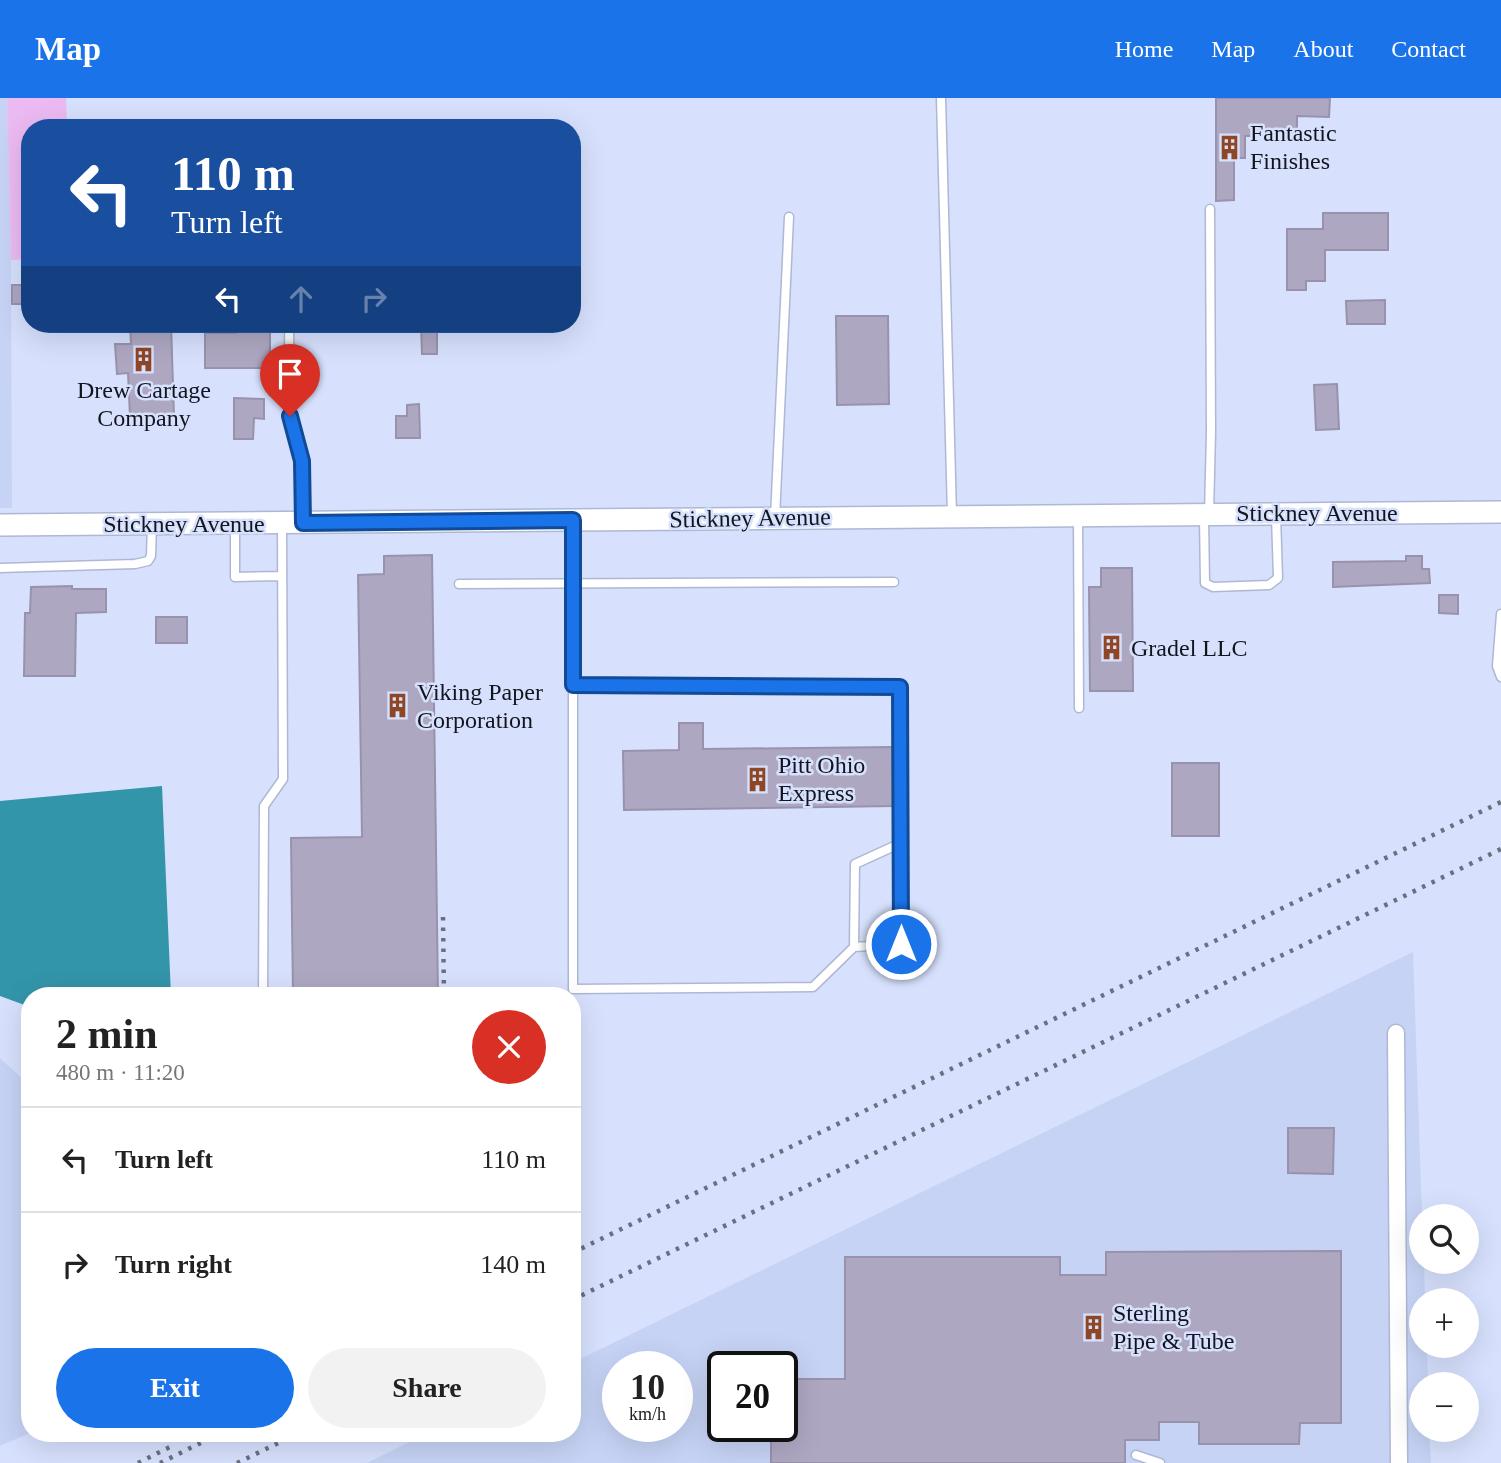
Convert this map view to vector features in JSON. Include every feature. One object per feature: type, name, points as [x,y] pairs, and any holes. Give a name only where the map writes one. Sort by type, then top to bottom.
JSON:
[{"type":"street","name":"Stickney Avenue","points":[[0,525],[1501,512]]},
{"type":"street","points":[[1396,1033],[1399,1463]]},
{"type":"lane","points":[[940,98],[952,516]]},
{"type":"lane","points":[[1210,209],[1211,444],[1205,583],[1213,587],[1269,585],[1278,578],[1276,513]]},
{"type":"lane","points":[[775,518],[789,217]]},
{"type":"lane","points":[[263,987],[264,806],[283,779],[282,576],[302,461],[290,416],[289,333]]},
{"type":"lane","points":[[1078,515],[1079,708]]},
{"type":"lane","points":[[573,520],[573,987]]},
{"type":"lane","points":[[235,523],[235,577],[282,576]]},
{"type":"lane","points":[[0,568],[135,564],[148,561],[151,556],[152,524]]},
{"type":"lane","points":[[459,584],[894,582]]},
{"type":"lane","points":[[1501,614],[1497,666],[1501,677]]},
{"type":"lane","points":[[573,685],[900,687],[901,944],[854,947],[813,987],[581,989]]},
{"type":"lane","points":[[854,947],[855,864],[901,842]]},
{"type":"lane","points":[[1136,1455],[1160,1463]]},
{"type":"shaded area","points":[[0,98],[7,98],[12,508],[0,508]]},
{"type":"shaded area","points":[[7,98],[66,98],[67,119],[21,119],[21,259],[11,260]]},
{"type":"shaded area","points":[[162,786],[171,987],[21,987],[21,1004],[0,996],[0,801]]},
{"type":"shaded area","points":[[1413,952],[1422,1204],[1409,1204],[1409,1274],[1424,1274],[1425,1288],[1409,1288],[1409,1358],[1427,1358],[1428,1372],[1409,1372],[1409,1442],[1430,1442],[1431,1463],[367,1463],[410,1442],[581,1442],[581,1359]]},
{"type":"shaded area","points":[[0,1058],[21,1078],[21,1437],[0,1446]]},
{"type":"building","name":"Fantastic Finishes","points":[[1216,98],[1330,98],[1329,117],[1297,116],[1297,135],[1245,136],[1245,158],[1234,158],[1234,200],[1216,201]]},
{"type":"building","points":[[1323,213],[1388,213],[1388,250],[1325,250],[1325,281],[1306,281],[1306,290],[1287,290],[1287,229],[1323,229]]},
{"type":"building","points":[[12,285],[21,285],[21,304],[12,304]]},
{"type":"building","points":[[1385,300],[1385,324],[1347,324],[1346,301]]},
{"type":"building","points":[[836,316],[888,316],[889,404],[837,405]]},
{"type":"building","name":"Drew Cartage Company","points":[[130,333],[171,333],[174,416],[130,417],[128,373],[117,374],[115,344],[131,344]]},
{"type":"building","points":[[205,333],[270,333],[270,368],[205,368]]},
{"type":"building","points":[[421,333],[437,333],[437,354],[422,354]]},
{"type":"building","points":[[1337,384],[1339,429],[1316,430],[1314,385]]},
{"type":"building","points":[[234,398],[264,399],[264,419],[254,418],[253,439],[234,439]]},
{"type":"building","points":[[419,404],[420,438],[396,438],[396,416],[407,416],[407,405]]},
{"type":"building","name":"Viking Paper Corporation","points":[[432,555],[438,987],[293,987],[291,838],[362,837],[358,575],[384,574],[384,556]]},
{"type":"building","points":[[1406,556],[1422,556],[1422,569],[1429,569],[1430,583],[1333,587],[1333,562],[1406,561]]},
{"type":"building","name":"Gradel LLC","points":[[1101,568],[1132,568],[1133,691],[1090,691],[1089,587],[1101,587]]},
{"type":"building","points":[[72,586],[72,589],[106,589],[106,612],[76,613],[75,676],[24,676],[25,613],[30,613],[31,587]]},
{"type":"building","points":[[1439,595],[1458,595],[1458,614],[1439,613]]},
{"type":"building","points":[[156,617],[187,617],[187,643],[156,643]]},
{"type":"building","name":"Pitt Ohio Express","points":[[679,723],[703,723],[703,749],[893,747],[893,806],[624,810],[623,751],[679,750]]},
{"type":"building","points":[[1172,763],[1219,763],[1219,836],[1172,836]]},
{"type":"building","points":[[1288,1128],[1334,1128],[1333,1174],[1288,1173]]},
{"type":"building","name":"Sterling Pipe & Tube","points":[[1341,1251],[1341,1423],[1300,1423],[1299,1444],[1199,1444],[1199,1422],[1159,1422],[1159,1440],[1125,1440],[1125,1463],[771,1463],[771,1442],[798,1442],[798,1379],[845,1379],[845,1257],[1060,1257],[1060,1275],[1106,1275],[1106,1252]]},
{"type":"railway","points":[[581,1249],[1501,802]]},
{"type":"railway","points":[[581,1296],[1501,849]]},
{"type":"railway","points":[[443,917],[444,987]]},
{"type":"railway","points":[[160,1463],[203,1442]]},
{"type":"railway","points":[[237,1463],[280,1442]]},
{"type":"railway","points":[[138,1463],[170,1447]]},
{"type":"place","name":"Fantastic Finishes","points":[[1230,147]]},
{"type":"place","name":"Drew Cartage Company","points":[[144,359]]},
{"type":"place","name":"Gradel LLC","points":[[1111,648]]},
{"type":"place","name":"Viking Paper Corporation","points":[[397,706]]},
{"type":"place","name":"Pitt Ohio Express","points":[[758,779]]},
{"type":"place","name":"Sterling Pipe & Tube","points":[[1093,1327]]},
{"type":"route","points":[[290,416],[302,461],[303,523],[573,520],[573,685],[900,687],[901,944]]}]
